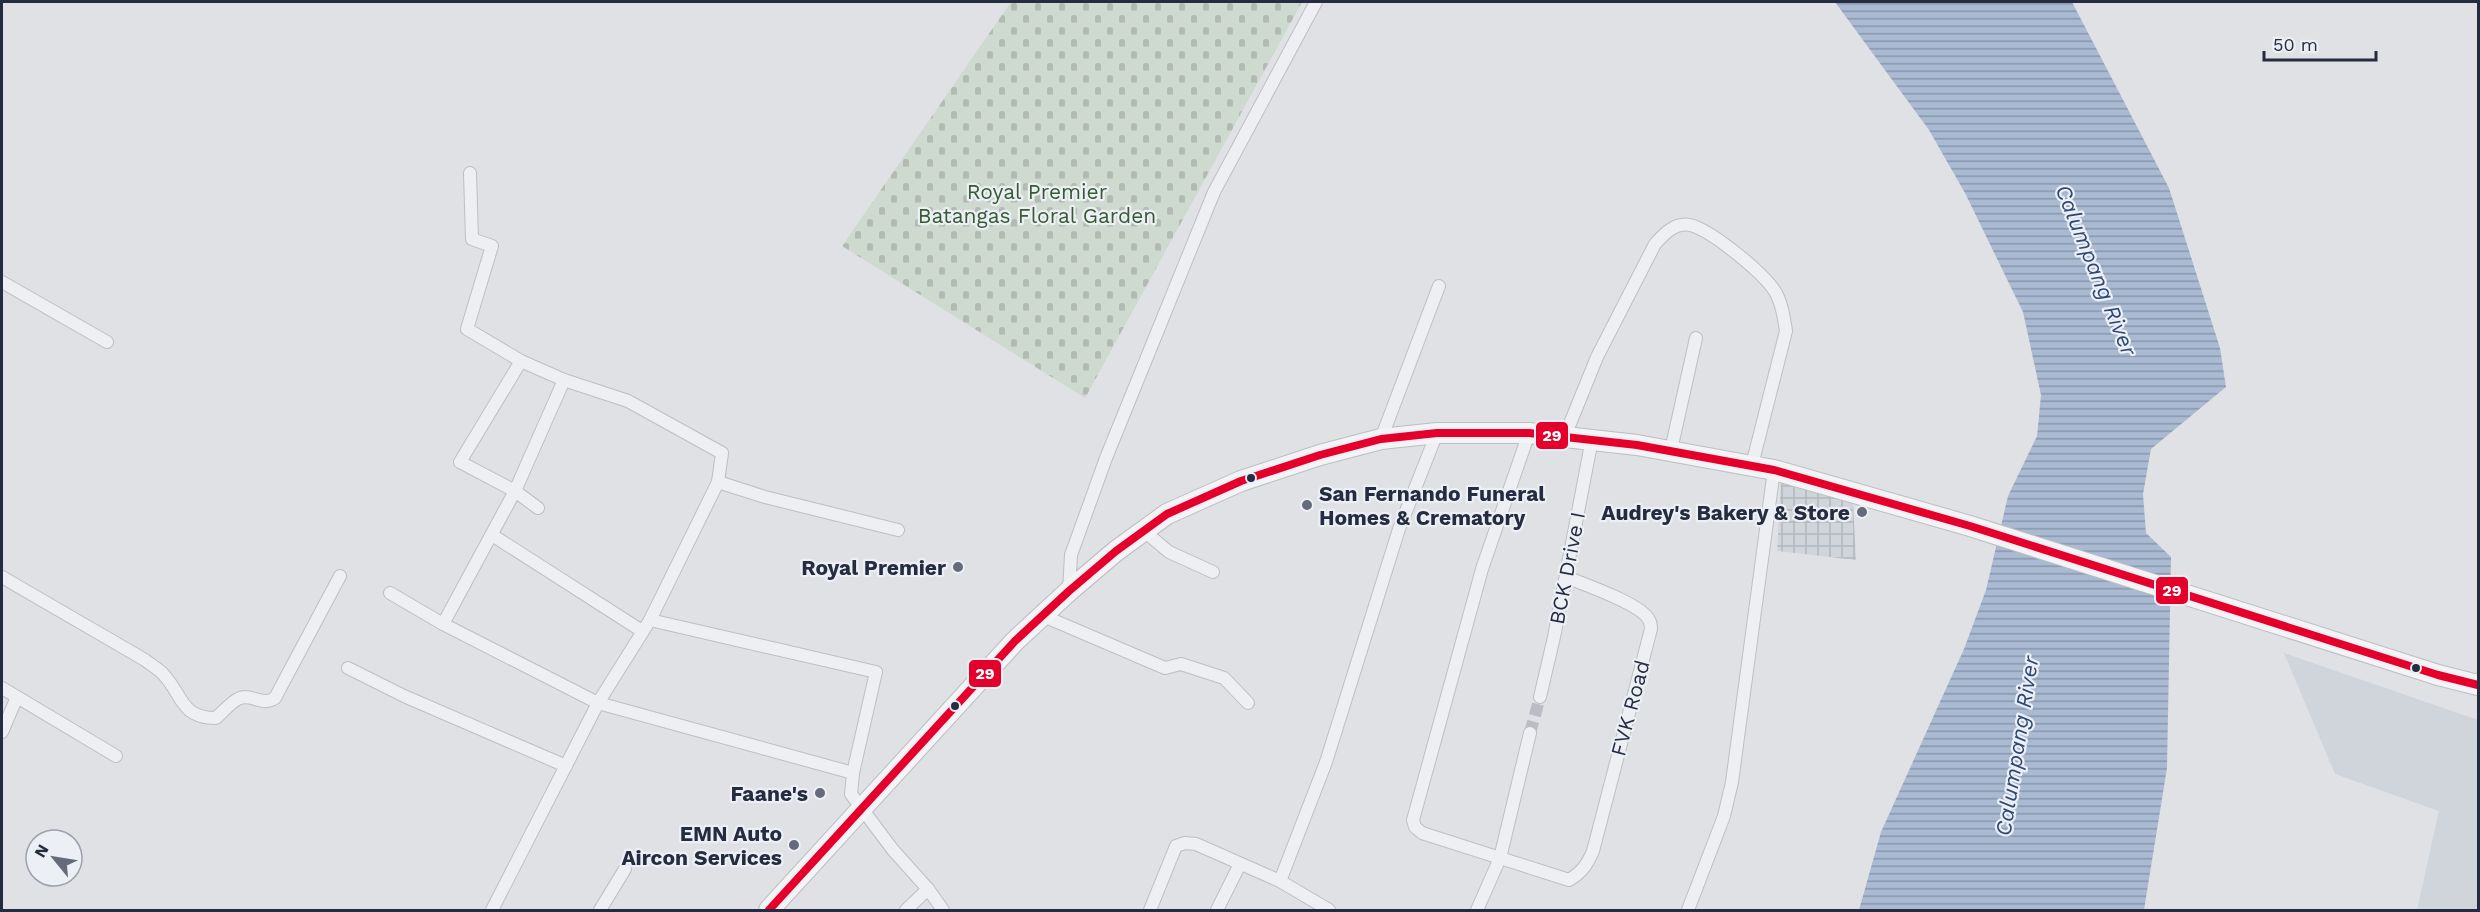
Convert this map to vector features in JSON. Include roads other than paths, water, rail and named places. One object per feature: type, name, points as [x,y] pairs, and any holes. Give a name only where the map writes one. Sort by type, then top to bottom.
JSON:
[{"type":"main road","points":[[769,910],[1041,615],[1144,531],[1167,514],[1241,481],[1320,455],[1381,439],[1437,433],[1529,433],[1671,450],[1752,465],[1970,526],[2478,686]]},
{"type":"street","points":[[1068,591],[1071,555],[1106,458],[1214,192],[1316,2]]},
{"type":"street","points":[[470,173],[472,239],[492,246],[467,329],[520,361],[564,380],[628,401],[722,453],[718,482],[650,620],[598,703],[492,910]]},
{"type":"street","points":[[1564,436],[1597,357],[1655,244],[1665,232],[1677,226],[1690,225],[1729,247],[1758,273],[1776,293],[1783,312],[1786,331],[1752,465]]},
{"type":"street","points":[[2,282],[107,342]]},
{"type":"street","points":[[1381,439],[1439,286]]},
{"type":"street","points":[[1671,450],[1696,338]]},
{"type":"street","points":[[520,361],[460,462],[515,491],[538,508]]},
{"type":"street","points":[[443,624],[515,491],[564,380]]},
{"type":"street","points":[[1280,881],[1326,762],[1399,529],[1437,433]]},
{"type":"street","points":[[1500,858],[1422,833],[1415,827],[1414,812],[1482,569],[1529,433]]},
{"type":"street","name":"BCK Drive I","points":[[1540,697],[1592,439]]},
{"type":"street","points":[[1688,910],[1724,816],[1732,782],[1774,470]]},
{"type":"street","points":[[718,482],[765,497],[898,530]]},
{"type":"street","points":[[1144,531],[1169,552],[1212,572]]},
{"type":"street","points":[[492,534],[642,631]]},
{"type":"street","points":[[2,577],[145,660],[164,675],[189,711],[202,718],[216,718],[238,699],[244,697],[270,701],[275,698],[340,576]]},
{"type":"street","name":"FVK Road","points":[[1500,858],[1569,880],[1587,865],[1593,851],[1651,629],[1649,620],[1636,608],[1566,577]]},
{"type":"street","points":[[390,593],[443,624],[598,703],[853,773]]},
{"type":"street","points":[[1041,615],[1165,668],[1181,664],[1224,678],[1248,703]]},
{"type":"street","points":[[650,620],[876,672],[853,773],[851,794],[893,850],[928,889],[943,910]]},
{"type":"street","points":[[348,668],[404,696],[566,766]]},
{"type":"street","points":[[2,688],[116,756]]},
{"type":"street","points":[[2,732],[17,697]]},
{"type":"street","points":[[1477,910],[1500,858],[1530,733]]},
{"type":"street","points":[[1149,910],[1176,846],[1185,843],[1196,844],[1280,881],[1329,910]]},
{"type":"street","points":[[1216,910],[1240,864]]},
{"type":"street","points":[[600,910],[625,869]]},
{"type":"street","points":[[906,910],[928,889]]},
{"type":"water","name":"Calumpang River","points":[[1835,2],[2072,2],[2169,188],[2220,348],[2226,387],[2151,449],[2143,494],[2146,533],[2171,557],[2167,768],[2144,910],[1859,910],[1881,832],[1964,649],[1986,590],[2008,496],[2037,436],[2041,395],[2023,312],[1965,193],[1929,130]]},
{"type":"tunnel","points":[[1530,733],[1540,697]]},
{"type":"place","name":"San Fernando Funeral Homes & Crematory","points":[[1307,505]]},
{"type":"place","name":"Audrey's Bakery & Store","points":[[1862,512]]},
{"type":"place","name":"Royal Premier","points":[[958,567]]},
{"type":"place","name":"Faane's","points":[[820,793]]},
{"type":"place","name":"EMN Auto Aircon Services","points":[[794,845]]},
{"type":"park label","name":"Royal Premier Batangas Floral Garden","points":[[1037,203]]}]
